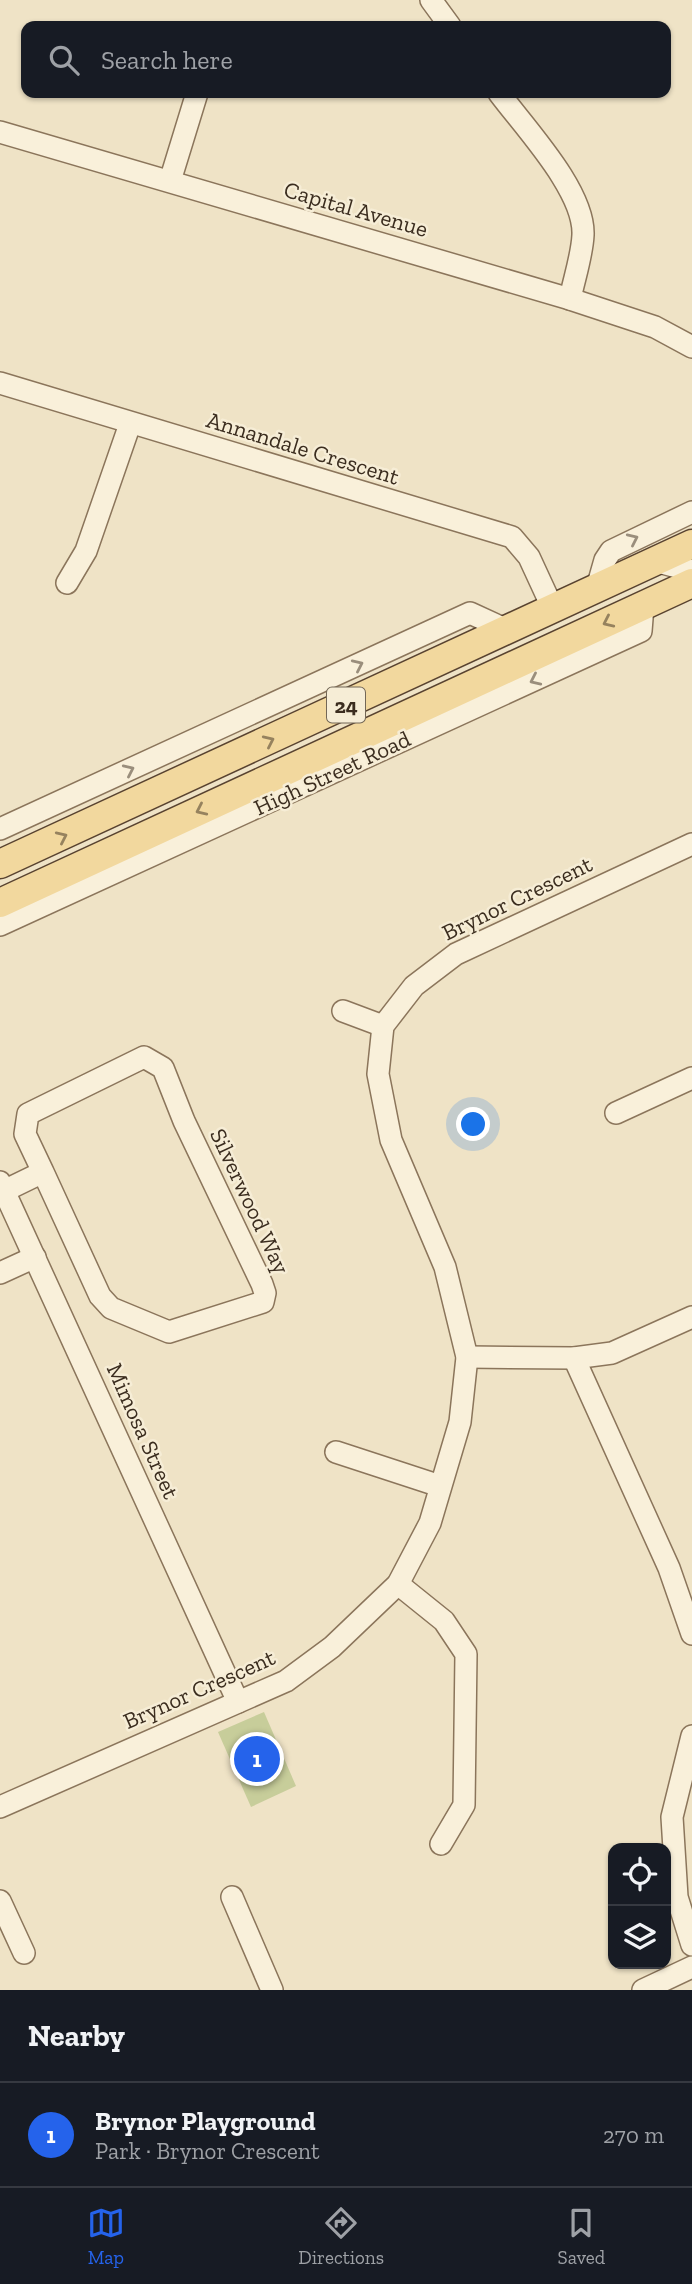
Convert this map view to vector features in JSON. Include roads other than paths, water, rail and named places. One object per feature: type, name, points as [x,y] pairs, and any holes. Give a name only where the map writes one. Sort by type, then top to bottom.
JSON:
[{"type":"main road","name":"24","points":[[0,864],[692,544]]},
{"type":"main road","name":"High Street Road","points":[[0,903],[643,606],[684,593]]},
{"type":"street","points":[[431,0],[446,21]]},
{"type":"street","points":[[170,181],[195,98]]},
{"type":"street","points":[[503,98],[564,181],[579,207],[583,234],[569,299]]},
{"type":"street","name":"Capital Avenue","points":[[0,132],[569,299],[655,327],[692,347]]},
{"type":"street","name":"Annandale Crescent","points":[[0,383],[512,537],[534,566],[553,609]]},
{"type":"street","points":[[67,583],[86,551],[130,424]]},
{"type":"street","points":[[597,588],[605,560],[611,551],[692,512]]},
{"type":"street","points":[[655,561],[692,571]]},
{"type":"street","name":"High Street Road","points":[[0,925],[640,631],[643,606]]},
{"type":"street","points":[[0,829],[470,613],[507,630]]},
{"type":"street","name":"Brynor Crescent","points":[[0,1807],[286,1681],[332,1647],[398,1584],[430,1523],[460,1422],[467,1357],[445,1266],[391,1140],[378,1074],[383,1026],[414,986],[456,954],[692,844]]},
{"type":"street","points":[[343,1011],[383,1026]]},
{"type":"street","name":"Silverwood Way","points":[[144,1057],[163,1068],[184,1121],[262,1284],[265,1293],[262,1302],[177,1332],[111,1308],[100,1296],[43,1172],[25,1134],[28,1114],[144,1057]]},
{"type":"street","points":[[616,1114],[692,1079]]},
{"type":"street","points":[[2,1187],[43,1172]]},
{"type":"street","name":"Mimosa Street","points":[[2,1187],[238,1702]]},
{"type":"street","points":[[0,1273],[35,1257]]},
{"type":"street","points":[[467,1357],[574,1358],[612,1353],[692,1317]]},
{"type":"street","points":[[574,1358],[669,1568],[692,1634]]},
{"type":"street","points":[[336,1452],[440,1486]]},
{"type":"street","points":[[398,1584],[444,1621],[466,1654],[464,1805],[441,1844]]},
{"type":"street","points":[[692,1737],[672,1817],[677,1897],[692,1945]]},
{"type":"street","points":[[232,1897],[272,1990]]},
{"type":"street","points":[[0,1901],[24,1953]]},
{"type":"street","points":[[643,1990],[692,1967]]},
{"type":"place","name":"Brynor Playground","points":[[257,1759]]}]
